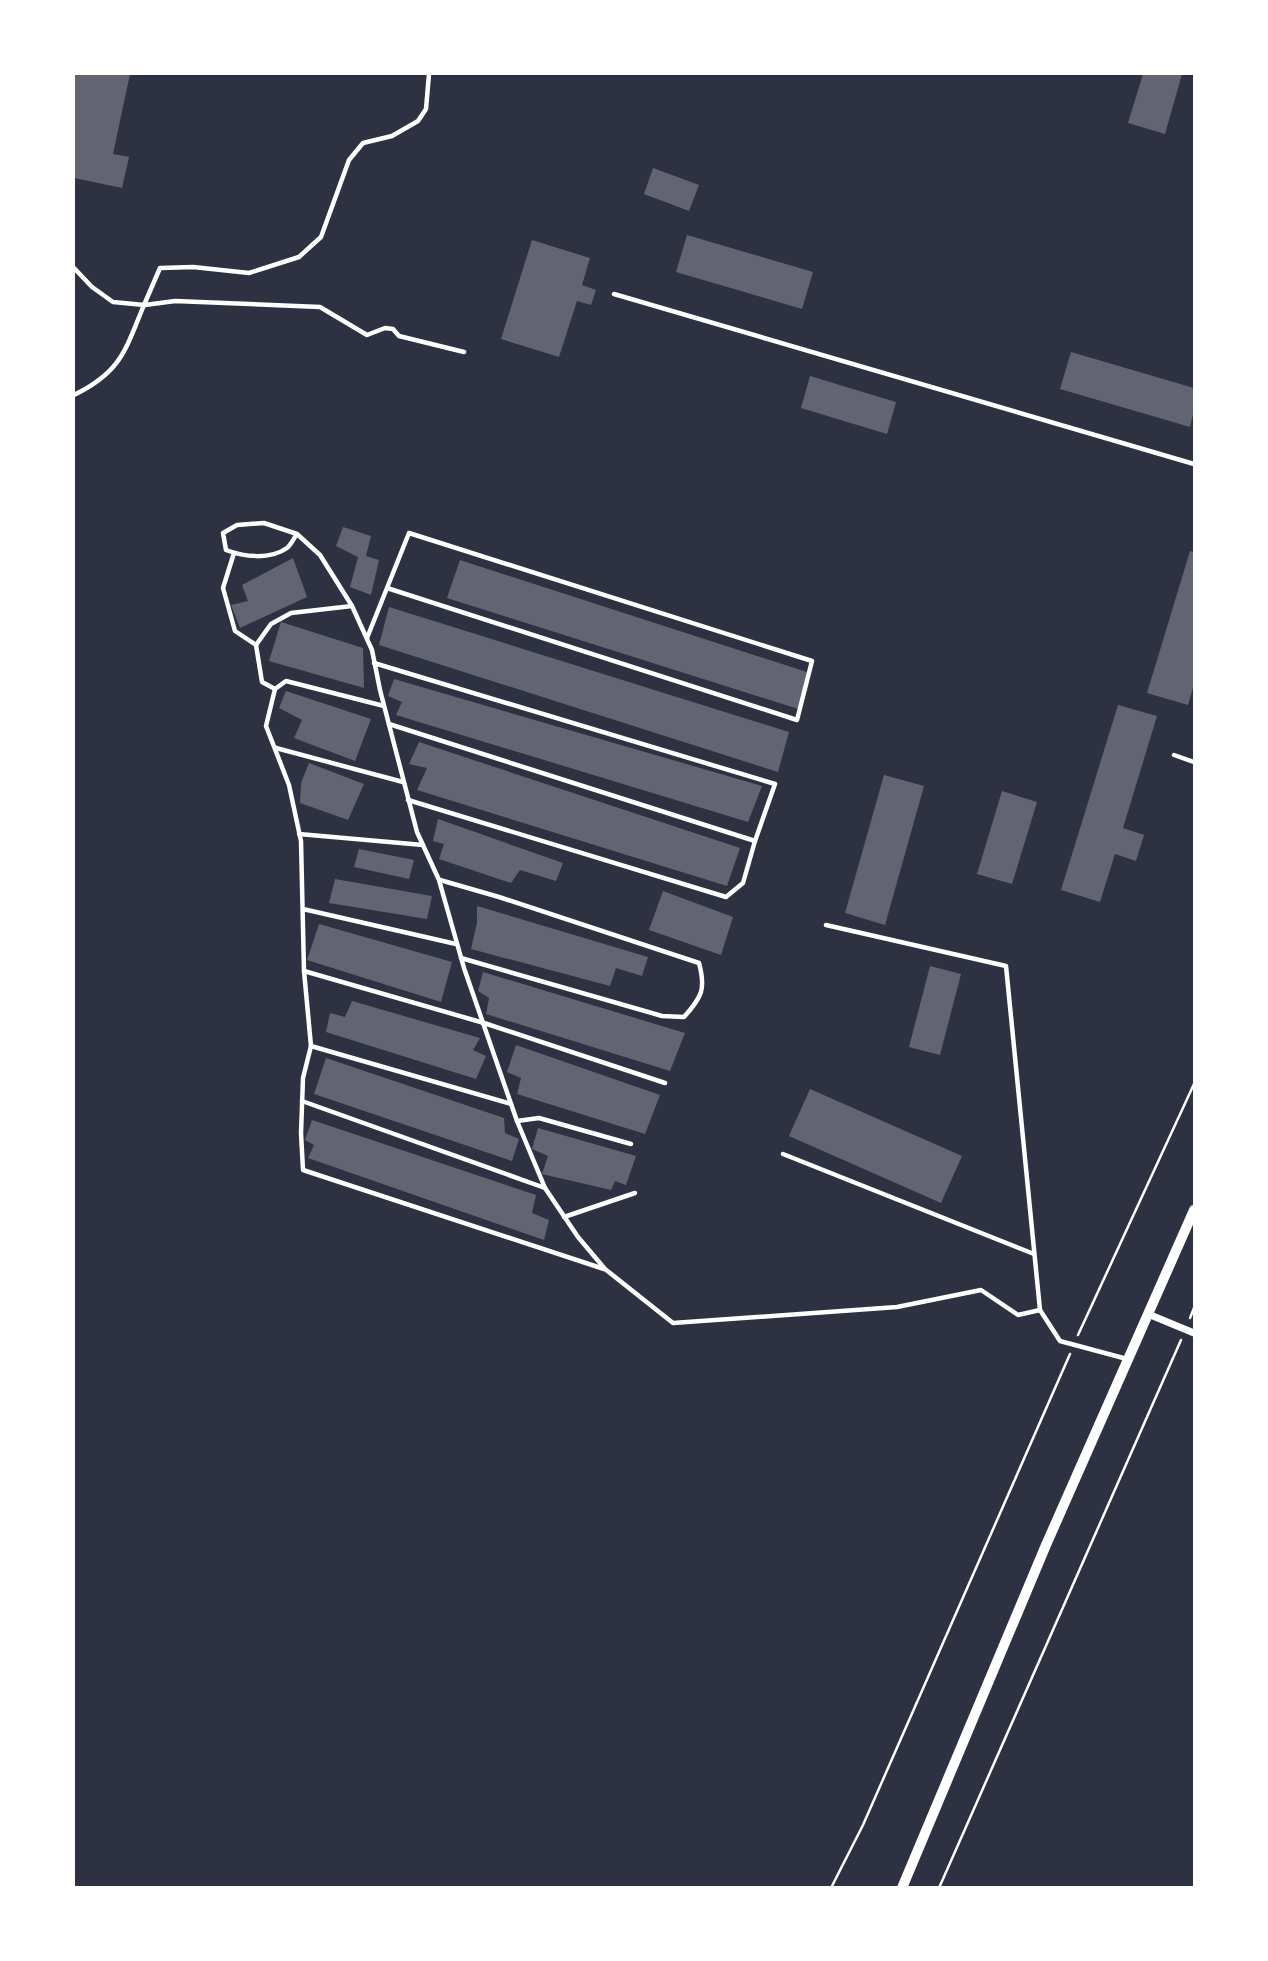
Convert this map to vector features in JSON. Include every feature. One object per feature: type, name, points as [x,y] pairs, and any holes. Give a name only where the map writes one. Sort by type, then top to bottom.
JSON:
[{"type":"street","points":[[901,1888],[1046,1545],[1195,1210]]},
{"type":"street","points":[[1148,1314],[1195,1333]]},
{"type":"lane","points":[[74,395],[97,383],[122,358],[160,268],[193,267],[249,273],[299,257],[321,237],[349,160],[363,143],[392,136],[418,121],[426,109],[429,74]]},
{"type":"lane","points":[[74,268],[92,287],[113,302],[144,305],[175,301],[320,307],[367,335],[385,328],[393,329],[400,336],[464,352]]},
{"type":"lane","points":[[614,294],[1195,464]]},
{"type":"lane","points":[[297,534],[288,548],[266,555],[241,556],[226,550],[223,533],[237,525],[264,523],[297,534],[320,555],[352,606],[367,639],[374,663],[408,800],[423,845],[439,880],[461,957],[517,1121],[545,1188],[605,1269],[673,1323],[897,1307],[981,1290],[1018,1315],[1040,1310]]},
{"type":"lane","points":[[367,639],[387,588],[409,533],[813,661],[797,720],[387,588]]},
{"type":"lane","points":[[234,553],[223,588],[235,631],[256,645]]},
{"type":"lane","points":[[275,689],[262,682],[256,645],[271,624],[291,613],[352,606]]},
{"type":"lane","points":[[374,663],[775,784],[743,883],[726,897],[408,800]]},
{"type":"lane","points":[[384,706],[286,681],[275,689],[266,726],[289,785],[299,834],[303,971],[311,1046],[303,1078],[303,1170],[605,1269]]},
{"type":"lane","points":[[388,724],[755,841]]},
{"type":"lane","points":[[275,748],[404,782]]},
{"type":"lane","points":[[1174,755],[1195,762]]},
{"type":"lane","points":[[299,834],[423,845]]},
{"type":"lane","points":[[439,880],[699,963],[705,984],[696,1004],[684,1017],[662,1017],[461,957]]},
{"type":"lane","points":[[303,909],[457,944]]},
{"type":"lane","points":[[826,925],[1006,966],[1040,1310],[1060,1341],[1128,1359]]},
{"type":"lane","points":[[303,971],[484,1023],[665,1083]]},
{"type":"lane","points":[[311,1046],[511,1104]]},
{"type":"lane","points":[[302,1101],[545,1188]]},
{"type":"lane","points":[[517,1121],[538,1118],[631,1144]]},
{"type":"lane","points":[[783,1154],[1034,1254]]},
{"type":"lane","points":[[564,1217],[635,1194]]},
{"type":"path","points":[[1078,1335],[1195,1084]]},
{"type":"path","points":[[939,1888],[1195,1308]]},
{"type":"path","points":[[831,1888],[863,1825],[1073,1348]]},
{"type":"building","points":[[74,74],[130,74],[113,154],[129,157],[122,188],[74,178]]},
{"type":"building","points":[[1143,74],[1182,74],[1165,134],[1128,123]]},
{"type":"building","points":[[653,168],[699,185],[689,211],[644,194]]},
{"type":"building","points":[[687,235],[813,272],[802,309],[676,272]]},
{"type":"building","points":[[532,240],[590,258],[582,285],[596,290],[591,305],[577,301],[559,357],[501,339]]},
{"type":"building","points":[[1071,352],[1194,388],[1194,410],[1190,427],[1060,389]]},
{"type":"building","points":[[810,376],[896,402],[887,434],[801,408]]},
{"type":"building","points":[[343,527],[371,536],[366,556],[379,560],[371,595],[350,587],[358,557],[336,546]]},
{"type":"building","points":[[1190,551],[1194,552],[1194,684],[1188,705],[1147,693]]},
{"type":"building","points":[[293,558],[307,597],[240,628],[231,605],[248,601],[242,585]]},
{"type":"building","points":[[460,560],[810,673],[798,709],[447,598]]},
{"type":"building","points":[[389,607],[789,732],[778,772],[379,645]]},
{"type":"building","points":[[281,622],[363,648],[364,688],[269,661]]},
{"type":"building","points":[[394,679],[762,786],[748,822],[396,715],[402,702],[388,696]]},
{"type":"building","points":[[286,691],[371,719],[355,761],[294,738],[302,720],[279,708]]},
{"type":"building","points":[[1118,705],[1157,716],[1123,828],[1144,835],[1136,861],[1115,854],[1100,902],[1061,890]]},
{"type":"building","points":[[419,742],[740,848],[727,886],[417,790],[427,768],[409,764]]},
{"type":"building","points":[[309,763],[364,784],[348,820],[300,803],[301,783]]},
{"type":"building","points":[[884,775],[924,786],[885,925],[845,913]]},
{"type":"building","points":[[1002,791],[1037,802],[1012,884],[977,874]]},
{"type":"building","points":[[438,819],[563,863],[556,881],[520,870],[511,883],[439,859],[444,844],[433,841]]},
{"type":"building","points":[[359,849],[414,860],[409,879],[354,867]]},
{"type":"building","points":[[335,879],[432,896],[427,919],[329,903]]},
{"type":"building","points":[[663,891],[733,917],[721,955],[649,930]]},
{"type":"building","points":[[477,906],[648,957],[642,976],[616,968],[610,986],[471,949],[477,923]]},
{"type":"building","points":[[319,924],[452,962],[441,1002],[307,960]]},
{"type":"building","points":[[930,966],[961,974],[940,1055],[909,1047]]},
{"type":"building","points":[[483,972],[685,1033],[670,1071],[486,1014],[489,998],[478,991]]},
{"type":"building","points":[[352,1001],[480,1038],[473,1050],[486,1056],[476,1079],[326,1032],[330,1013],[345,1017]]},
{"type":"building","points":[[516,1045],[660,1095],[645,1134],[517,1094],[521,1078],[507,1072]]},
{"type":"building","points":[[326,1058],[504,1118],[505,1133],[519,1139],[512,1161],[314,1094]]},
{"type":"building","points":[[810,1089],[962,1156],[941,1203],[789,1136]]},
{"type":"building","points":[[312,1120],[536,1195],[532,1213],[549,1220],[544,1240],[308,1158],[314,1145],[305,1140]]},
{"type":"building","points":[[538,1128],[636,1156],[626,1185],[615,1181],[611,1190],[542,1174],[548,1156],[532,1149]]}]
